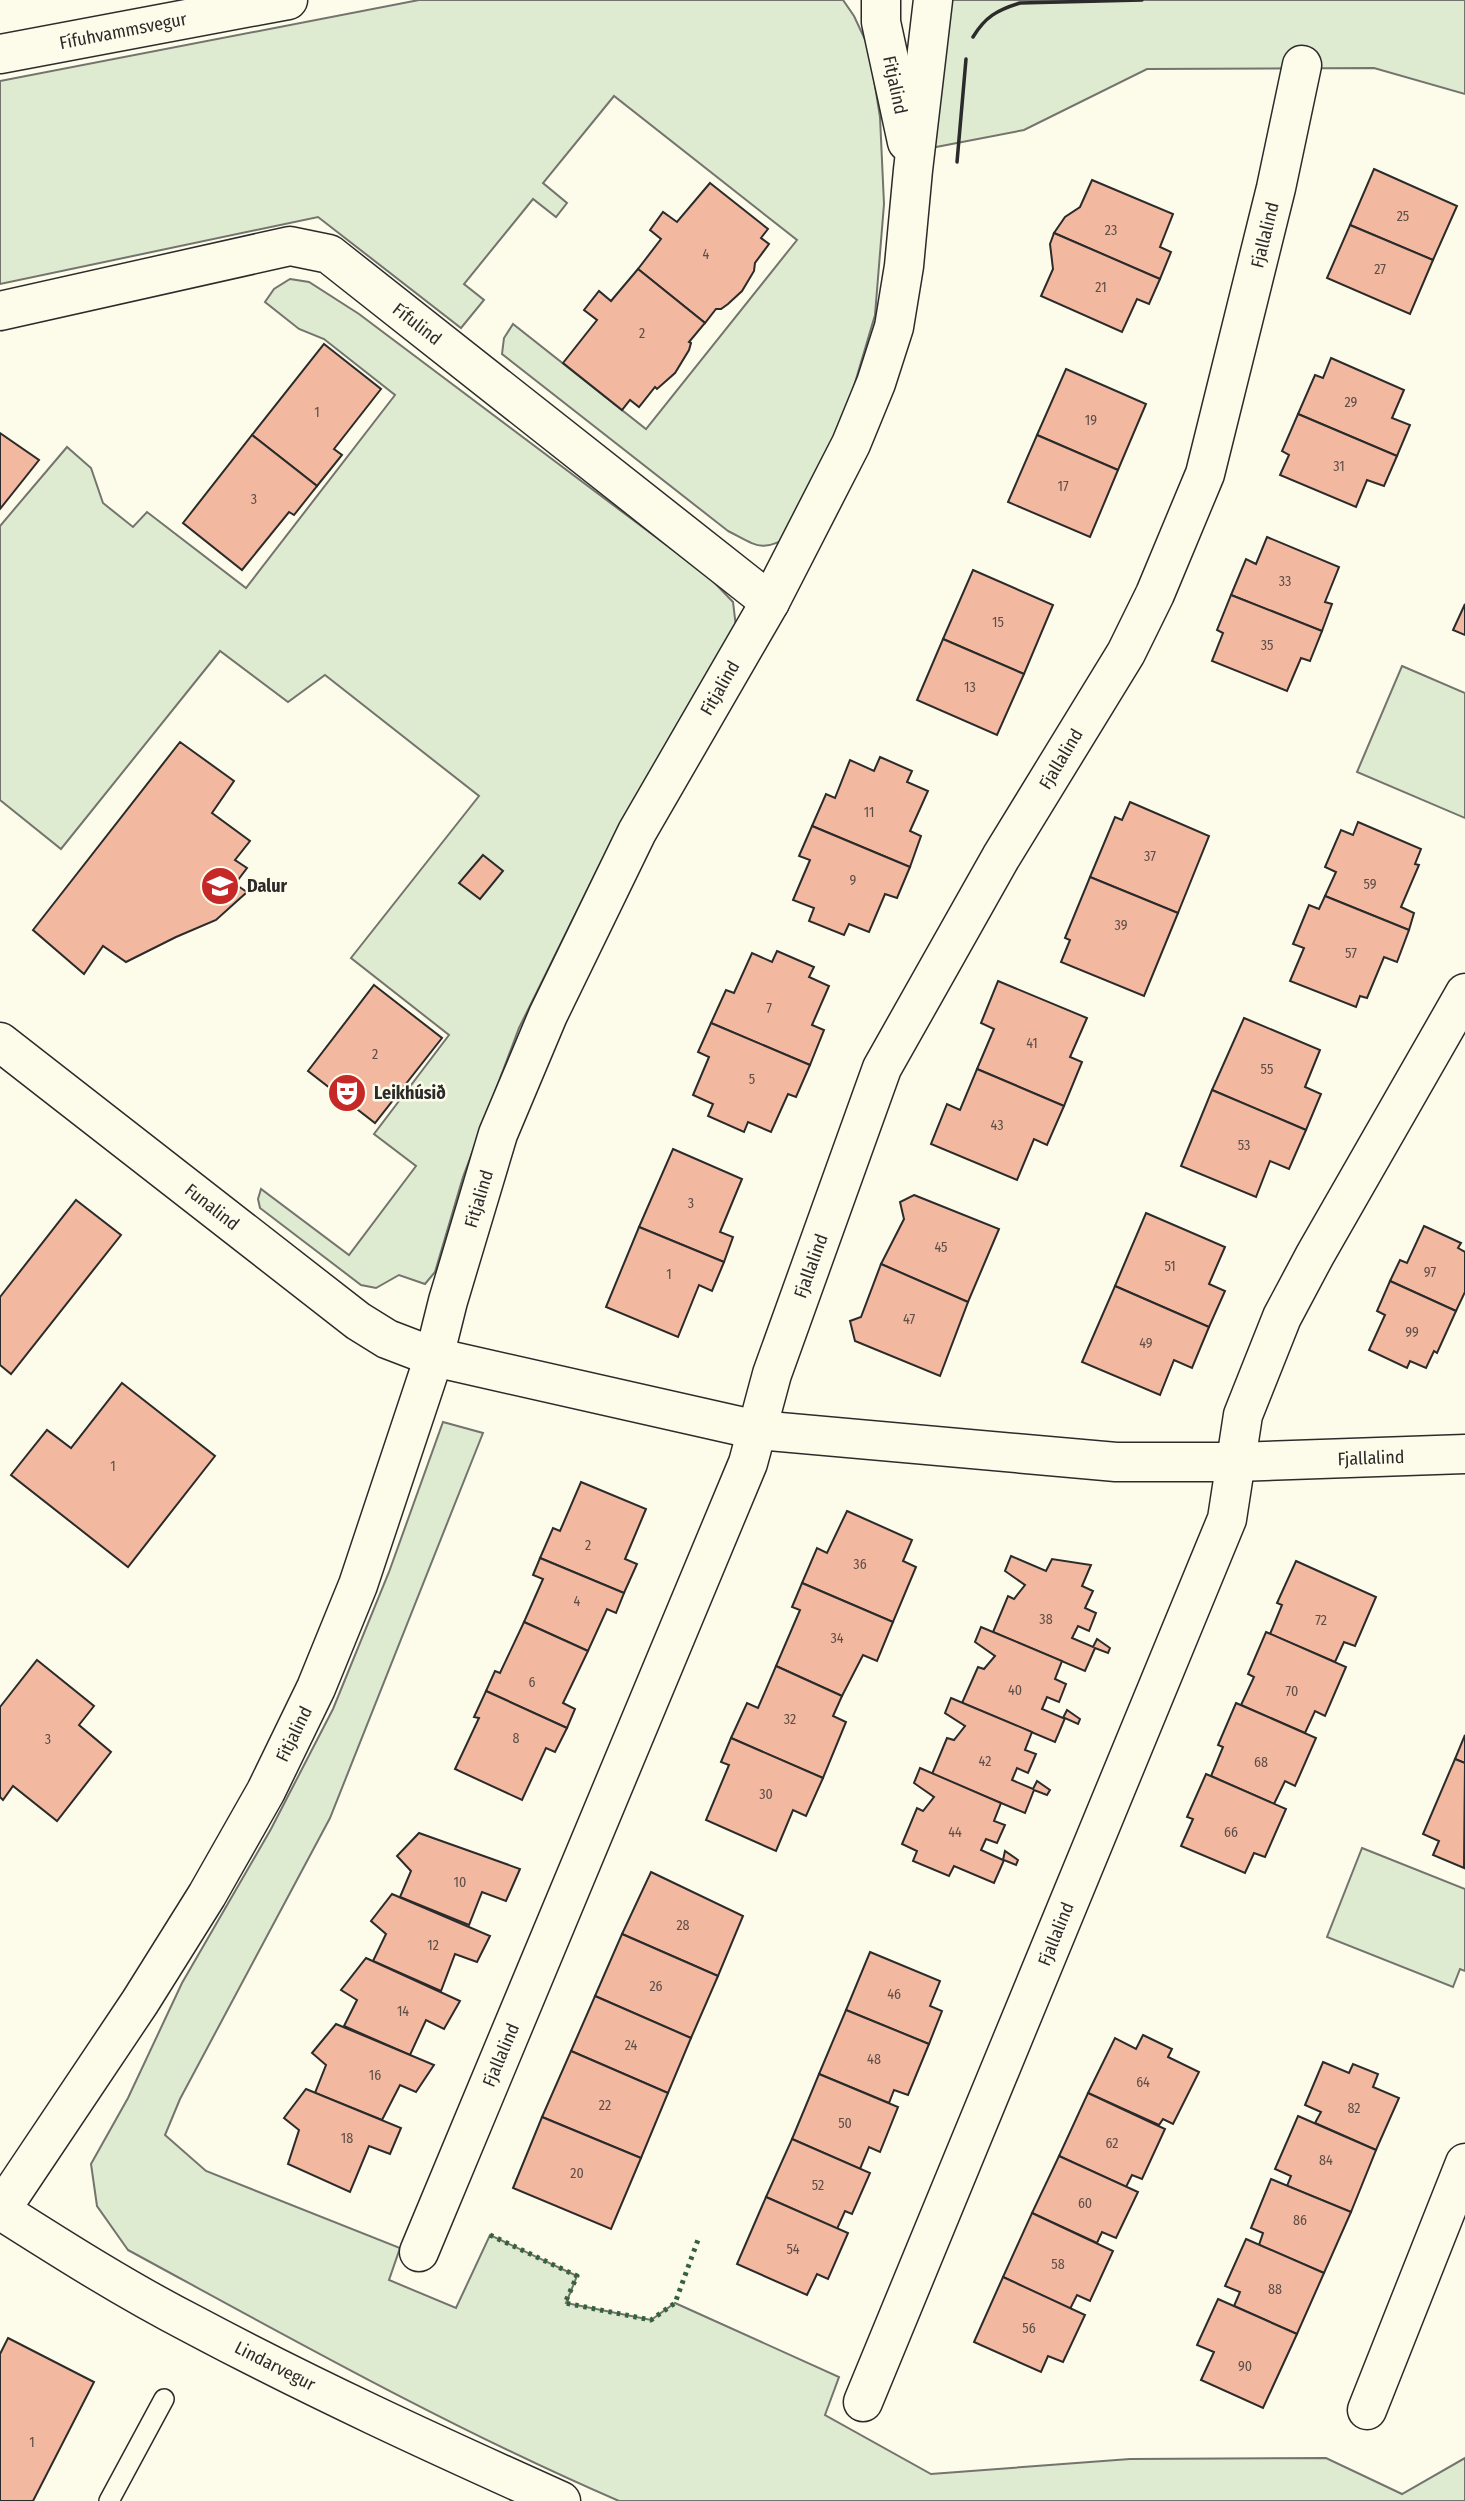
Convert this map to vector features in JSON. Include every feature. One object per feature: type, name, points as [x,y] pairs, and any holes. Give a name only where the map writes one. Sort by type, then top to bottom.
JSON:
[{"type":"street","name":"Fífuhvammsvegur","points":[[0,54],[288,0]]},
{"type":"street","name":"Fitjalind","points":[[881,0],[881,22],[913,170]]},
{"type":"street","name":"Fitjalind","points":[[0,2211],[140,2002],[207,1895],[266,1791],[316,1688],[358,1585],[434,1357],[498,1134],[548,1015],[637,832],[770,602],[851,444],[894,327],[904,266],[933,0]]},
{"type":"street","name":"Fjallalind","points":[[419,2252],[748,1463],[772,1374],[882,1068],[1001,857],[1126,653],[1155,594],[1205,474],[1276,188],[1302,65]]},
{"type":"street","name":"Fífulind","points":[[0,311],[290,247],[329,254],[770,602]]},
{"type":"street","name":"Fjallalind","points":[[863,2402],[1227,1519],[1243,1415],[1282,1317],[1465,993]]},
{"type":"street","name":"Funalind","points":[[0,1042],[358,1321],[387,1339],[434,1357]]},
{"type":"street","name":"Fjallalind","points":[[434,1357],[757,1430],[1116,1462],[1236,1462],[1465,1454]]},
{"type":"street","points":[[1367,2410],[1465,2164]]},
{"type":"street","name":"Lindarvegur","points":[[0,2211],[191,2324],[547,2498]]},
{"type":"lane","points":[[110,2501],[164,2399]]},
{"type":"green space","points":[[419,0],[843,0],[869,48],[880,117],[884,204],[875,315],[844,420],[791,535],[766,546],[728,531],[502,354],[504,338],[513,324],[646,429],[797,240],[614,96],[543,183],[567,203],[556,217],[533,199],[464,284],[484,300],[461,328],[318,217],[0,284],[0,81]]},
{"type":"green space","points":[[950,0],[1465,0],[1465,94],[1374,68],[1147,69],[1024,130],[931,148]]},
{"type":"green space","points":[[290,279],[309,282],[359,314],[709,577],[733,602],[736,627],[601,862],[519,1028],[463,1177],[435,1272],[425,1284],[399,1275],[376,1288],[361,1285],[260,1208],[258,1199],[261,1189],[349,1255],[416,1166],[374,1134],[449,1035],[351,958],[479,796],[325,675],[288,702],[220,651],[61,849],[0,800],[0,526],[67,447],[91,468],[103,503],[133,527],[147,512],[246,588],[395,395],[324,339],[299,329],[265,302],[274,289]]},
{"type":"green space","points":[[1402,666],[1465,693],[1465,818],[1357,772]]},
{"type":"green space","points":[[443,1422],[483,1433],[330,1818],[180,2099],[165,2135],[206,2171],[400,2248],[389,2280],[456,2308],[490,2235],[577,2276],[566,2303],[651,2320],[675,2303],[839,2377],[825,2415],[931,2474],[1130,2459],[1326,2458],[1402,2494],[1465,2458],[1465,2501],[619,2501],[432,2413],[128,2250],[97,2206],[91,2164],[128,2098],[182,1983],[271,1829],[333,1709],[389,1572]]},
{"type":"green space","points":[[1362,1848],[1465,1889],[1465,1971],[1460,1969],[1453,1987],[1327,1937]]},
{"type":"building","points":[[1374,169],[1457,206],[1433,260],[1350,225]]},
{"type":"building","points":[[1092,180],[1173,214],[1160,247],[1171,252],[1160,279],[1054,233],[1065,217],[1080,207]]},
{"type":"building","points":[[710,183],[768,229],[761,238],[769,244],[755,263],[754,271],[742,291],[721,309],[716,309],[705,323],[638,269],[661,239],[650,230],[663,212],[677,222]]},
{"type":"building","points":[[1350,225],[1433,260],[1410,314],[1327,278]]},
{"type":"building","points":[[1054,233],[1160,279],[1149,304],[1137,299],[1122,332],[1041,296],[1053,269],[1050,244]]},
{"type":"building","points":[[638,269],[705,323],[689,342],[689,350],[675,373],[657,389],[655,387],[639,407],[630,400],[622,410],[563,363],[597,320],[584,310],[599,291],[611,301]]},
{"type":"building","points":[[324,344],[381,389],[334,449],[342,455],[317,486],[252,435]]},
{"type":"building","points":[[1331,358],[1404,390],[1392,418],[1410,425],[1397,456],[1298,414],[1315,375],[1323,378]]},
{"type":"building","points":[[1066,369],[1146,404],[1118,470],[1037,435]]},
{"type":"building","points":[[1298,414],[1397,456],[1384,486],[1367,480],[1356,507],[1280,475],[1289,455],[1282,451]]},
{"type":"building","points":[[0,433],[39,460],[0,509]]},
{"type":"building","points":[[252,435],[317,486],[294,515],[289,512],[242,570],[183,523]]},
{"type":"building","points":[[1037,435],[1118,470],[1090,537],[1008,502]]},
{"type":"building","points":[[1267,537],[1339,567],[1325,602],[1332,604],[1322,631],[1231,595],[1246,559],[1256,564]]},
{"type":"building","points":[[973,570],[1053,605],[1024,674],[943,639]]},
{"type":"building","points":[[1231,595],[1322,631],[1310,661],[1301,658],[1287,691],[1212,661],[1223,633],[1217,630]]},
{"type":"building","points":[[1465,604],[1465,635],[1453,630]]},
{"type":"building","points":[[943,639],[1024,674],[997,735],[917,700]]},
{"type":"building","points":[[180,742],[234,781],[212,813],[250,841],[235,860],[247,868],[235,884],[247,892],[216,920],[126,962],[103,946],[84,974],[33,930]]},
{"type":"building","points":[[880,757],[912,771],[907,782],[928,791],[910,831],[921,836],[910,867],[812,826],[826,794],[835,798],[850,760],[874,771]]},
{"type":"building","points":[[1130,802],[1209,836],[1178,913],[1090,877],[1115,817],[1122,820]]},
{"type":"building","points":[[1358,822],[1421,849],[1415,864],[1419,865],[1401,907],[1414,913],[1409,930],[1325,896],[1336,872],[1325,867],[1341,830],[1353,835]]},
{"type":"building","points":[[812,826],[910,867],[897,898],[885,894],[869,932],[849,924],[844,935],[809,921],[814,908],[793,900],[810,860],[799,856]]},
{"type":"building","points":[[483,855],[503,871],[480,899],[459,883]]},
{"type":"building","points":[[1090,877],[1178,913],[1144,996],[1061,962],[1070,940],[1065,938]]},
{"type":"building","points":[[1325,896],[1409,930],[1397,962],[1384,957],[1367,998],[1360,996],[1356,1007],[1290,981],[1304,948],[1293,944],[1309,905],[1319,909]]},
{"type":"building","points":[[777,951],[814,967],[809,977],[829,986],[812,1025],[824,1030],[810,1065],[711,1023],[726,990],[734,993],[752,953],[772,962]]},
{"type":"building","points":[[998,981],[1087,1018],[1070,1057],[1082,1062],[1064,1106],[977,1069],[994,1029],[981,1023]]},
{"type":"building","points":[[374,985],[442,1038],[375,1123],[308,1071]]},
{"type":"building","points":[[1244,1018],[1320,1050],[1305,1087],[1321,1094],[1306,1130],[1212,1090]]},
{"type":"building","points":[[711,1023],[810,1065],[796,1097],[788,1094],[771,1132],[748,1122],[744,1132],[708,1116],[713,1104],[693,1095],[709,1057],[698,1052]]},
{"type":"building","points":[[977,1069],[1064,1106],[1047,1145],[1034,1139],[1017,1180],[931,1144],[947,1104],[960,1110]]},
{"type":"building","points":[[1212,1090],[1306,1130],[1289,1169],[1270,1161],[1256,1197],[1181,1166]]},
{"type":"building","points":[[673,1149],[742,1179],[720,1232],[733,1237],[724,1262],[639,1227]]},
{"type":"building","points":[[914,1195],[999,1229],[968,1302],[881,1264],[904,1219],[900,1202]]},
{"type":"building","points":[[76,1200],[121,1235],[11,1374],[0,1365],[0,1297]]},
{"type":"building","points":[[1146,1213],[1225,1247],[1209,1284],[1225,1291],[1209,1327],[1115,1286]]},
{"type":"building","points":[[1424,1226],[1461,1243],[1458,1248],[1465,1252],[1465,1292],[1456,1311],[1390,1281],[1400,1260],[1407,1263]]},
{"type":"building","points":[[639,1227],[724,1262],[712,1291],[699,1285],[678,1337],[606,1307]]},
{"type":"building","points":[[881,1264],[968,1302],[940,1376],[855,1341],[850,1321],[861,1317]]},
{"type":"building","points":[[1390,1281],[1456,1311],[1437,1353],[1434,1351],[1426,1368],[1410,1361],[1407,1368],[1369,1350],[1385,1315],[1377,1311]]},
{"type":"building","points":[[1115,1286],[1209,1327],[1192,1368],[1174,1360],[1160,1395],[1082,1362]]},
{"type":"building","points":[[122,1383],[215,1456],[128,1567],[11,1475],[47,1430],[71,1448]]},
{"type":"building","points":[[581,1482],[646,1509],[625,1559],[637,1564],[624,1593],[540,1558],[553,1528],[560,1531]]},
{"type":"building","points":[[847,1511],[912,1540],[903,1561],[916,1567],[893,1622],[802,1583],[817,1548],[827,1553]]},
{"type":"building","points":[[1011,1556],[1046,1571],[1052,1559],[1091,1565],[1082,1586],[1093,1591],[1085,1608],[1096,1613],[1089,1631],[1078,1626],[1072,1638],[1093,1647],[1097,1639],[1110,1648],[1108,1653],[1095,1648],[1085,1671],[993,1632],[1008,1596],[1014,1599],[1025,1585],[1005,1571]]},
{"type":"building","points":[[540,1558],[624,1593],[616,1613],[607,1609],[588,1651],[524,1622],[543,1579],[533,1575]]},
{"type":"building","points":[[1296,1561],[1376,1597],[1355,1646],[1344,1642],[1335,1662],[1270,1634],[1282,1605],[1277,1603]]},
{"type":"building","points":[[802,1583],[893,1622],[877,1661],[863,1655],[842,1696],[776,1666],[800,1610],[792,1607]]},
{"type":"building","points":[[524,1622],[588,1651],[563,1703],[575,1709],[567,1728],[486,1691],[495,1671],[500,1673]]},
{"type":"building","points":[[981,1627],[1062,1661],[1055,1679],[1066,1684],[1059,1702],[1047,1697],[1042,1709],[1063,1718],[1067,1710],[1080,1719],[1078,1724],[1065,1718],[1055,1742],[962,1703],[978,1667],[984,1669],[995,1656],[975,1642]]},
{"type":"building","points":[[1266,1632],[1346,1667],[1325,1716],[1315,1711],[1305,1733],[1241,1705],[1254,1677],[1248,1674]]},
{"type":"building","points":[[37,1660],[94,1706],[79,1725],[111,1752],[57,1821],[13,1786],[3,1800],[0,1797],[0,1707]]},
{"type":"building","points":[[776,1666],[842,1696],[833,1716],[846,1722],[823,1778],[731,1738],[747,1703],[758,1708]]},
{"type":"building","points":[[486,1691],[567,1728],[555,1752],[546,1748],[522,1800],[455,1769],[479,1718],[474,1717]]},
{"type":"building","points":[[951,1698],[1032,1732],[1025,1750],[1036,1754],[1028,1773],[1017,1768],[1012,1780],[1033,1789],[1037,1781],[1050,1790],[1047,1795],[1034,1790],[1025,1813],[932,1774],[947,1738],[954,1740],[965,1726],[945,1713]]},
{"type":"building","points":[[1236,1703],[1316,1738],[1295,1786],[1285,1781],[1274,1804],[1211,1776],[1223,1747],[1218,1745]]},
{"type":"building","points":[[1465,1735],[1465,1763],[1455,1759]]},
{"type":"building","points":[[731,1738],[823,1778],[806,1816],[793,1810],[776,1851],[706,1820],[729,1765],[721,1762]]},
{"type":"building","points":[[1455,1759],[1465,1763],[1464,1868],[1433,1855],[1439,1841],[1423,1834]]},
{"type":"building","points":[[920,1768],[1001,1803],[994,1821],[1005,1825],[997,1843],[986,1839],[981,1850],[1003,1860],[1005,1851],[1018,1860],[1016,1865],[1004,1860],[994,1883],[954,1866],[949,1876],[913,1861],[917,1851],[902,1844],[917,1808],[923,1811],[934,1797],[914,1783]]},
{"type":"building","points":[[1206,1774],[1286,1809],[1265,1857],[1254,1853],[1245,1873],[1181,1846],[1193,1819],[1187,1817]]},
{"type":"building","points":[[419,1833],[520,1869],[506,1901],[482,1892],[469,1925],[400,1897],[411,1871],[397,1856]]},
{"type":"building","points":[[651,1872],[743,1916],[718,1976],[622,1934]]},
{"type":"building","points":[[392,1894],[490,1936],[477,1962],[455,1954],[441,1991],[373,1961],[386,1934],[371,1921]]},
{"type":"building","points":[[622,1934],[718,1976],[691,2038],[595,1996]]},
{"type":"building","points":[[870,1952],[940,1981],[930,2006],[942,2011],[929,2044],[846,2010]]},
{"type":"building","points":[[366,1958],[460,2001],[444,2029],[426,2020],[410,2055],[344,2026],[357,2000],[341,1990]]},
{"type":"building","points":[[595,1996],[691,2038],[668,2093],[571,2051]]},
{"type":"building","points":[[846,2010],[929,2044],[908,2095],[894,2090],[889,2103],[819,2074]]},
{"type":"building","points":[[336,2024],[434,2065],[416,2092],[400,2085],[382,2120],[315,2093],[326,2065],[312,2053]]},
{"type":"building","points":[[1143,2035],[1172,2049],[1168,2057],[1199,2072],[1173,2124],[1163,2119],[1159,2125],[1088,2093],[1115,2038],[1136,2049]]},
{"type":"building","points":[[571,2051],[668,2093],[641,2158],[542,2117]]},
{"type":"building","points":[[1323,2062],[1349,2073],[1353,2064],[1378,2074],[1373,2087],[1399,2098],[1376,2150],[1315,2123],[1321,2112],[1305,2105]]},
{"type":"building","points":[[819,2074],[898,2107],[880,2152],[869,2147],[860,2169],[792,2139]]},
{"type":"building","points":[[306,2089],[401,2128],[390,2154],[369,2146],[350,2192],[288,2164],[299,2130],[284,2118]]},
{"type":"building","points":[[1088,2093],[1165,2129],[1142,2179],[1132,2175],[1126,2187],[1059,2156]]},
{"type":"building","points":[[1298,2116],[1376,2150],[1351,2212],[1287,2186],[1291,2176],[1275,2169]]},
{"type":"building","points":[[542,2117],[641,2158],[611,2229],[513,2188]]},
{"type":"building","points":[[792,2139],[870,2173],[852,2214],[845,2211],[837,2229],[766,2197]]},
{"type":"building","points":[[1059,2156],[1138,2192],[1116,2238],[1102,2232],[1097,2243],[1032,2213]]},
{"type":"building","points":[[1271,2179],[1351,2212],[1324,2273],[1259,2245],[1263,2233],[1251,2228]]},
{"type":"building","points":[[766,2197],[848,2233],[828,2279],[817,2274],[807,2295],[737,2264]]},
{"type":"building","points":[[1032,2213],[1113,2251],[1090,2301],[1077,2295],[1070,2309],[1003,2277]]},
{"type":"building","points":[[1246,2239],[1324,2273],[1297,2334],[1234,2306],[1240,2292],[1225,2286]]},
{"type":"building","points":[[1003,2277],[1085,2315],[1063,2362],[1048,2356],[1041,2372],[974,2342]]},
{"type":"building","points":[[1218,2299],[1297,2334],[1263,2408],[1201,2380],[1214,2352],[1197,2345]]},
{"type":"building","points":[[8,2338],[94,2382],[33,2501],[0,2501],[0,2354]]},
{"type":"hedge","points":[[490,2235],[577,2276],[565,2303],[651,2320],[675,2303],[699,2237]]},
{"type":"wall","points":[[973,37],[992,15],[1020,3],[1142,0]]},
{"type":"wall","points":[[957,162],[966,59]]},
{"type":"place","name":"Dalur","points":[[220,886]]},
{"type":"place","name":"Leikhúsið","points":[[347,1093]]}]
